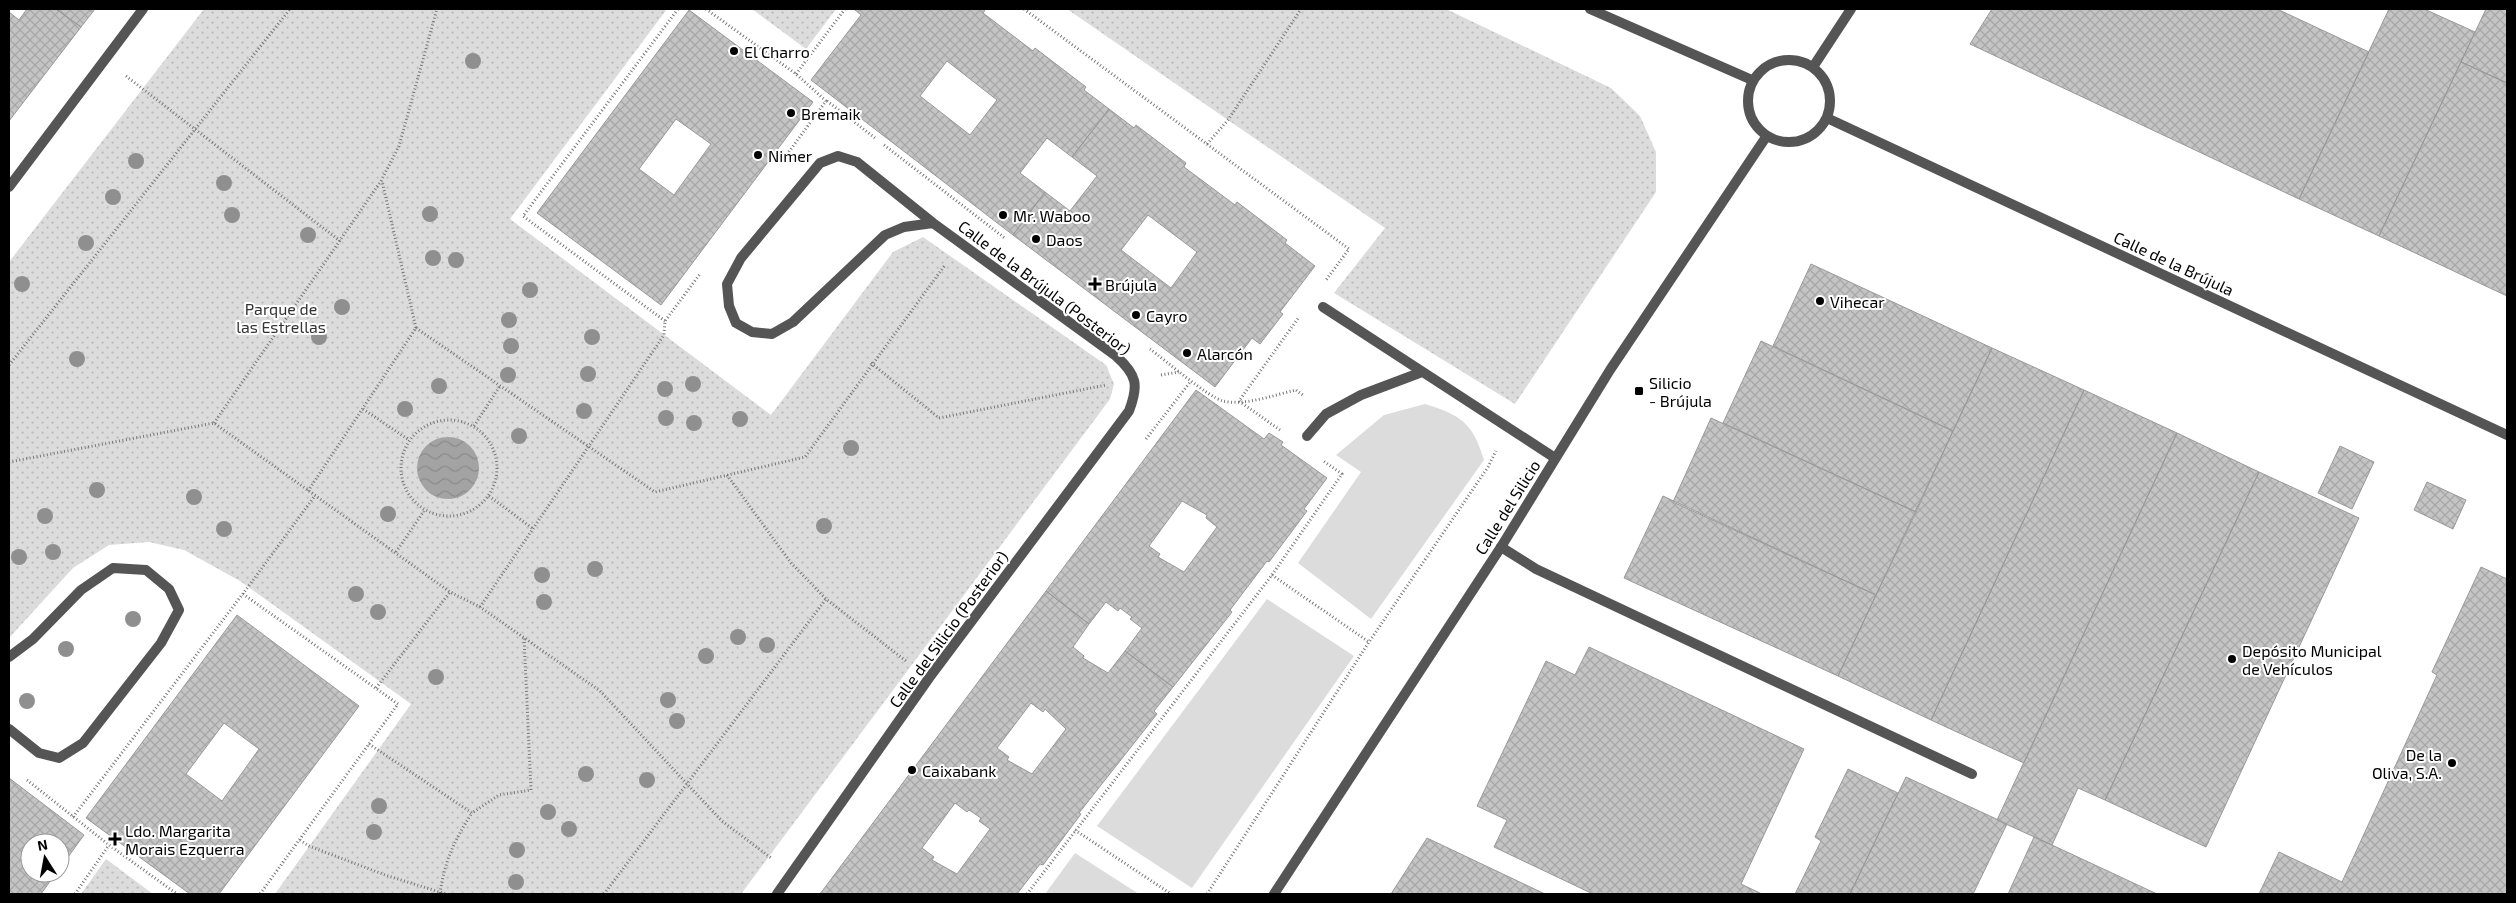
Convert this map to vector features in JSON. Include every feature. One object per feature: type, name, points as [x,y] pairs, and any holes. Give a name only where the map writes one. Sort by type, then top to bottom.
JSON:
[{"type":"street","points":[[9,187],[144,9]]},
{"type":"street","points":[[1590,9],[1752,80]]},
{"type":"street","points":[[1813,67],[1851,9]]},
{"type":"street","points":[[1791,59],[1813,67],[1825,80],[1831,101],[1827,118],[1816,134],[1788,143],[1766,137],[1752,121],[1747,101],[1752,80],[1769,64],[1791,59]]},
{"type":"street","name":"Calle de la Brújula","points":[[1827,118],[2507,436]]},
{"type":"street","name":"Calle del Silicio","points":[[1274,894],[1501,547],[1616,362],[1766,137]]},
{"type":"street","name":"Calle de la Brújula (Posterior)","points":[[933,223],[904,227],[885,235],[793,322],[772,334],[752,332],[736,323],[729,306],[727,284],[741,258],[820,163],[838,156],[858,162],[933,223],[962,242],[1116,356],[1128,367],[1135,380]]},
{"type":"street","points":[[1323,307],[1555,458]]},
{"type":"street","points":[[1307,436],[1326,414],[1361,395],[1422,372]]},
{"type":"street","name":"Calle del Silicio (Posterior)","points":[[777,894],[929,678],[1129,411],[1135,397],[1135,380]]},
{"type":"street","points":[[1501,547],[1536,569],[1972,774]]},
{"type":"street","points":[[9,657],[33,640],[81,590],[113,568],[146,570],[169,589],[179,610],[161,643],[83,743],[58,758],[39,753],[9,729]]},
{"type":"path","points":[[9,365],[290,9]]},
{"type":"path","points":[[9,461],[214,424],[381,181],[399,146],[437,9]]},
{"type":"path","points":[[665,321],[523,216],[678,9]]},
{"type":"path","points":[[706,9],[796,74],[826,101],[1010,242]]},
{"type":"path","points":[[796,74],[845,9]]},
{"type":"path","points":[[1024,9],[1349,249],[1320,288]]},
{"type":"path","points":[[1207,144],[1228,120],[1301,9]]},
{"type":"path","points":[[105,62],[197,129],[340,241]]},
{"type":"path","points":[[775,172],[826,101]]},
{"type":"path","points":[[381,181],[416,328],[588,448],[655,492],[806,457],[872,363],[979,218]]},
{"type":"path","points":[[480,607],[664,335],[665,321],[706,266]]},
{"type":"path","points":[[1239,402],[1303,312]]},
{"type":"path","points":[[308,491],[416,328]]},
{"type":"path","points":[[1149,348],[1180,372],[1222,400],[1239,402],[1296,390],[1326,414]]},
{"type":"path","points":[[872,363],[939,418],[1180,372]]},
{"type":"path","points":[[474,426],[500,386]]},
{"type":"path","points":[[1239,402],[1286,434]]},
{"type":"path","points":[[363,409],[409,440]]},
{"type":"path","points":[[438,420],[456,420],[474,426],[488,439],[497,458],[497,479],[489,496],[477,508],[458,516],[440,516],[424,511],[408,496],[400,478],[401,457],[409,440],[421,428],[438,420]]},
{"type":"path","points":[[214,424],[450,592],[480,607],[600,692],[722,821],[793,873]]},
{"type":"path","points":[[1207,894],[1369,642],[1511,430]]},
{"type":"path","points":[[1027,894],[1272,575],[1342,474],[1318,457]]},
{"type":"path","points":[[727,475],[791,563],[826,598],[929,678]]},
{"type":"path","points":[[489,496],[532,528]]},
{"type":"path","points":[[73,817],[243,594],[314,497]]},
{"type":"path","points":[[396,552],[424,511]]},
{"type":"path","points":[[1272,575],[1369,642]]},
{"type":"path","points":[[376,688],[450,592]]},
{"type":"path","points":[[243,594],[398,704],[260,894]]},
{"type":"path","points":[[604,894],[688,785],[826,598]]},
{"type":"path","points":[[440,893],[444,866],[454,840],[472,813],[499,795],[531,790],[524,637]]},
{"type":"path","points":[[368,744],[472,813]]},
{"type":"path","points":[[23,777],[109,845],[177,894]]},
{"type":"path","points":[[1075,830],[1171,894]]},
{"type":"path","points":[[300,840],[318,850],[446,894]]},
{"type":"path","points":[[75,894],[109,845]]},
{"type":"green space","name":"Parque de las Estrellas","points":[[204,9],[667,9],[510,219],[771,415],[893,252],[923,237],[1106,365],[1114,384],[1110,399],[741,894],[275,894],[411,704],[240,581],[184,550],[149,542],[109,545],[73,568],[9,638],[9,262]]},
{"type":"green space","points":[[752,9],[836,9],[806,49]]},
{"type":"green space","points":[[1067,9],[1446,9],[1611,88],[1640,116],[1656,152],[1656,192],[1515,404],[1334,293],[1385,228]]},
{"type":"green space","points":[[1425,404],[1448,412],[1464,422],[1475,437],[1484,460],[1371,619],[1298,563],[1361,472],[1336,455],[1384,415]]},
{"type":"green space","points":[[1267,599],[1354,656],[1192,888],[1097,826]]},
{"type":"green space","points":[[1075,853],[1139,894],[1045,894]]},
{"type":"green space","points":[[106,859],[153,894],[81,894]]},
{"type":"water","points":[[448,437],[460,440],[470,446],[476,456],[479,468],[476,480],[470,490],[460,496],[448,499],[436,496],[426,490],[420,480],[417,468],[420,456],[426,446],[436,440]]},
{"type":"building","points":[[27,9],[56,9],[81,27],[9,121],[9,12],[19,20]]},
{"type":"building","points":[[56,9],[95,9],[81,27]]},
{"type":"building","points":[[854,9],[983,9],[985,10],[983,13],[1033,51],[1035,48],[1086,87],[1084,90],[1109,109],[1072,157],[1047,138],[1020,173],[1045,192],[1013,235],[811,80],[861,15]],"holes":[[[947,61],[997,100],[970,135],[920,96]]]},
{"type":"building","points":[[1992,9],[2277,9],[2369,52],[2299,199],[1970,44]]},
{"type":"building","points":[[2389,9],[2424,9],[2475,32],[2379,236],[2299,199]]},
{"type":"building","points":[[2486,9],[2507,9],[2507,83],[2461,62]]},
{"type":"building","points":[[689,10],[813,102],[661,305],[537,213]],"holes":[[[676,119],[711,144],[674,195],[639,169]]]},
{"type":"building","points":[[2461,62],[2507,83],[2507,296],[2379,236]]},
{"type":"building","points":[[1109,109],[1134,128],[1136,125],[1186,163],[1184,167],[1235,205],[1237,202],[1287,240],[1285,243],[1315,266],[1280,312],[1283,314],[1260,344],[1252,338],[1215,387],[1013,235],[1045,192],[1070,211],[1097,176],[1072,157]],"holes":[[[1148,215],[1197,252],[1171,288],[1121,250]]]},
{"type":"building","points":[[1811,264],[1992,348],[1953,431],[1773,346]]},
{"type":"building","points":[[1761,341],[1953,431],[1916,512],[1723,423]]},
{"type":"building","points":[[1992,348],[2084,390],[1931,720],[1838,676]]},
{"type":"building","points":[[1196,390],[1264,439],[1269,433],[1283,442],[1281,445],[1327,478],[1304,509],[1307,511],[1269,562],[1267,561],[1230,610],[1232,612],[1173,687],[1125,651],[1142,628],[1130,619],[1132,617],[1120,608],[1118,611],[1106,602],[1089,624],[1046,591]],"holes":[[[1182,501],[1207,515],[1206,518],[1217,527],[1184,572],[1158,557],[1160,554],[1149,546]]]},
{"type":"building","points":[[2084,390],[2177,433],[2024,763],[1931,720]]},
{"type":"building","points":[[1711,418],[1916,512],[1876,595],[1673,502]]},
{"type":"building","points":[[2177,433],[2259,472],[2105,800],[2078,788],[2052,845],[1997,820]]},
{"type":"building","points":[[2340,446],[2374,462],[2352,509],[2318,493]]},
{"type":"building","name":"Depósito Municipal de Vehículos","points":[[2259,472],[2359,518],[2206,847],[2105,800]]},
{"type":"building","points":[[2427,482],[2466,500],[2453,529],[2414,510]]},
{"type":"building","points":[[1663,496],[1876,595],[1838,676],[1624,578]]},
{"type":"building","name":"De la Oliva, S.A.","points":[[2481,567],[2507,579],[2507,894],[2259,894],[2279,852],[2342,882],[2437,675],[2432,672]]},
{"type":"building","points":[[1046,591],[1089,624],[1073,647],[1084,656],[1083,658],[1108,673],[1125,651],[1173,687],[1154,711],[1157,714],[1079,813],[1081,814],[1043,865],[1040,864],[1017,894],[820,894]],"holes":[[[1031,703],[1043,712],[1045,709],[1066,729],[1032,774],[1007,760],[1009,757],[997,748]],[[955,803],[967,812],[969,810],[981,818],[979,821],[990,829],[957,874],[932,860],[934,857],[922,848]]]},
{"type":"building","points":[[237,615],[359,706],[219,894],[190,894],[86,818]],"holes":[[[224,723],[259,749],[222,801],[186,774]]]},
{"type":"building","points":[[1589,647],[1804,749],[1741,884],[1762,894],[1593,894],[1494,847],[1507,820],[1477,806],[1546,661],[1575,675]]},
{"type":"building","points":[[1848,769],[1898,793],[1850,894],[1795,894],[1821,841],[1815,837]]},
{"type":"building","points":[[1906,777],[2007,824],[1973,894],[1850,894]]},
{"type":"building","points":[[9,778],[84,835],[70,854],[70,833],[20,833],[20,883],[49,883],[41,894],[9,894]]},
{"type":"building","points":[[2034,837],[2052,845],[2157,894],[2008,894]]},
{"type":"building","points":[[1427,838],[1545,894],[1391,894]]},
{"type":"place","name":"El Charro","points":[[734,51]]},
{"type":"place","name":"Bremaik","points":[[791,113]]},
{"type":"place","name":"Nimer","points":[[758,155]]},
{"type":"place","name":"Mr. Waboo","points":[[1003,215]]},
{"type":"place","name":"Daos","points":[[1036,239]]},
{"type":"place","name":"Brújula","points":[[1095,284]]},
{"type":"place","name":"Vihecar","points":[[1820,301]]},
{"type":"place","name":"Cayro","points":[[1136,315]]},
{"type":"place","name":"Alarcón","points":[[1187,353]]},
{"type":"place","name":"Silicio - Brújula","points":[[1639,391]]},
{"type":"place","name":"Depósito Municipal de Vehículos","points":[[2232,659]]},
{"type":"place","name":"De la Oliva, S.A.","points":[[2452,763]]},
{"type":"place","name":"Caixabank","points":[[912,770]]},
{"type":"place","name":"Ldo. Margarita Morais Ezquerra","points":[[115,839]]}]
